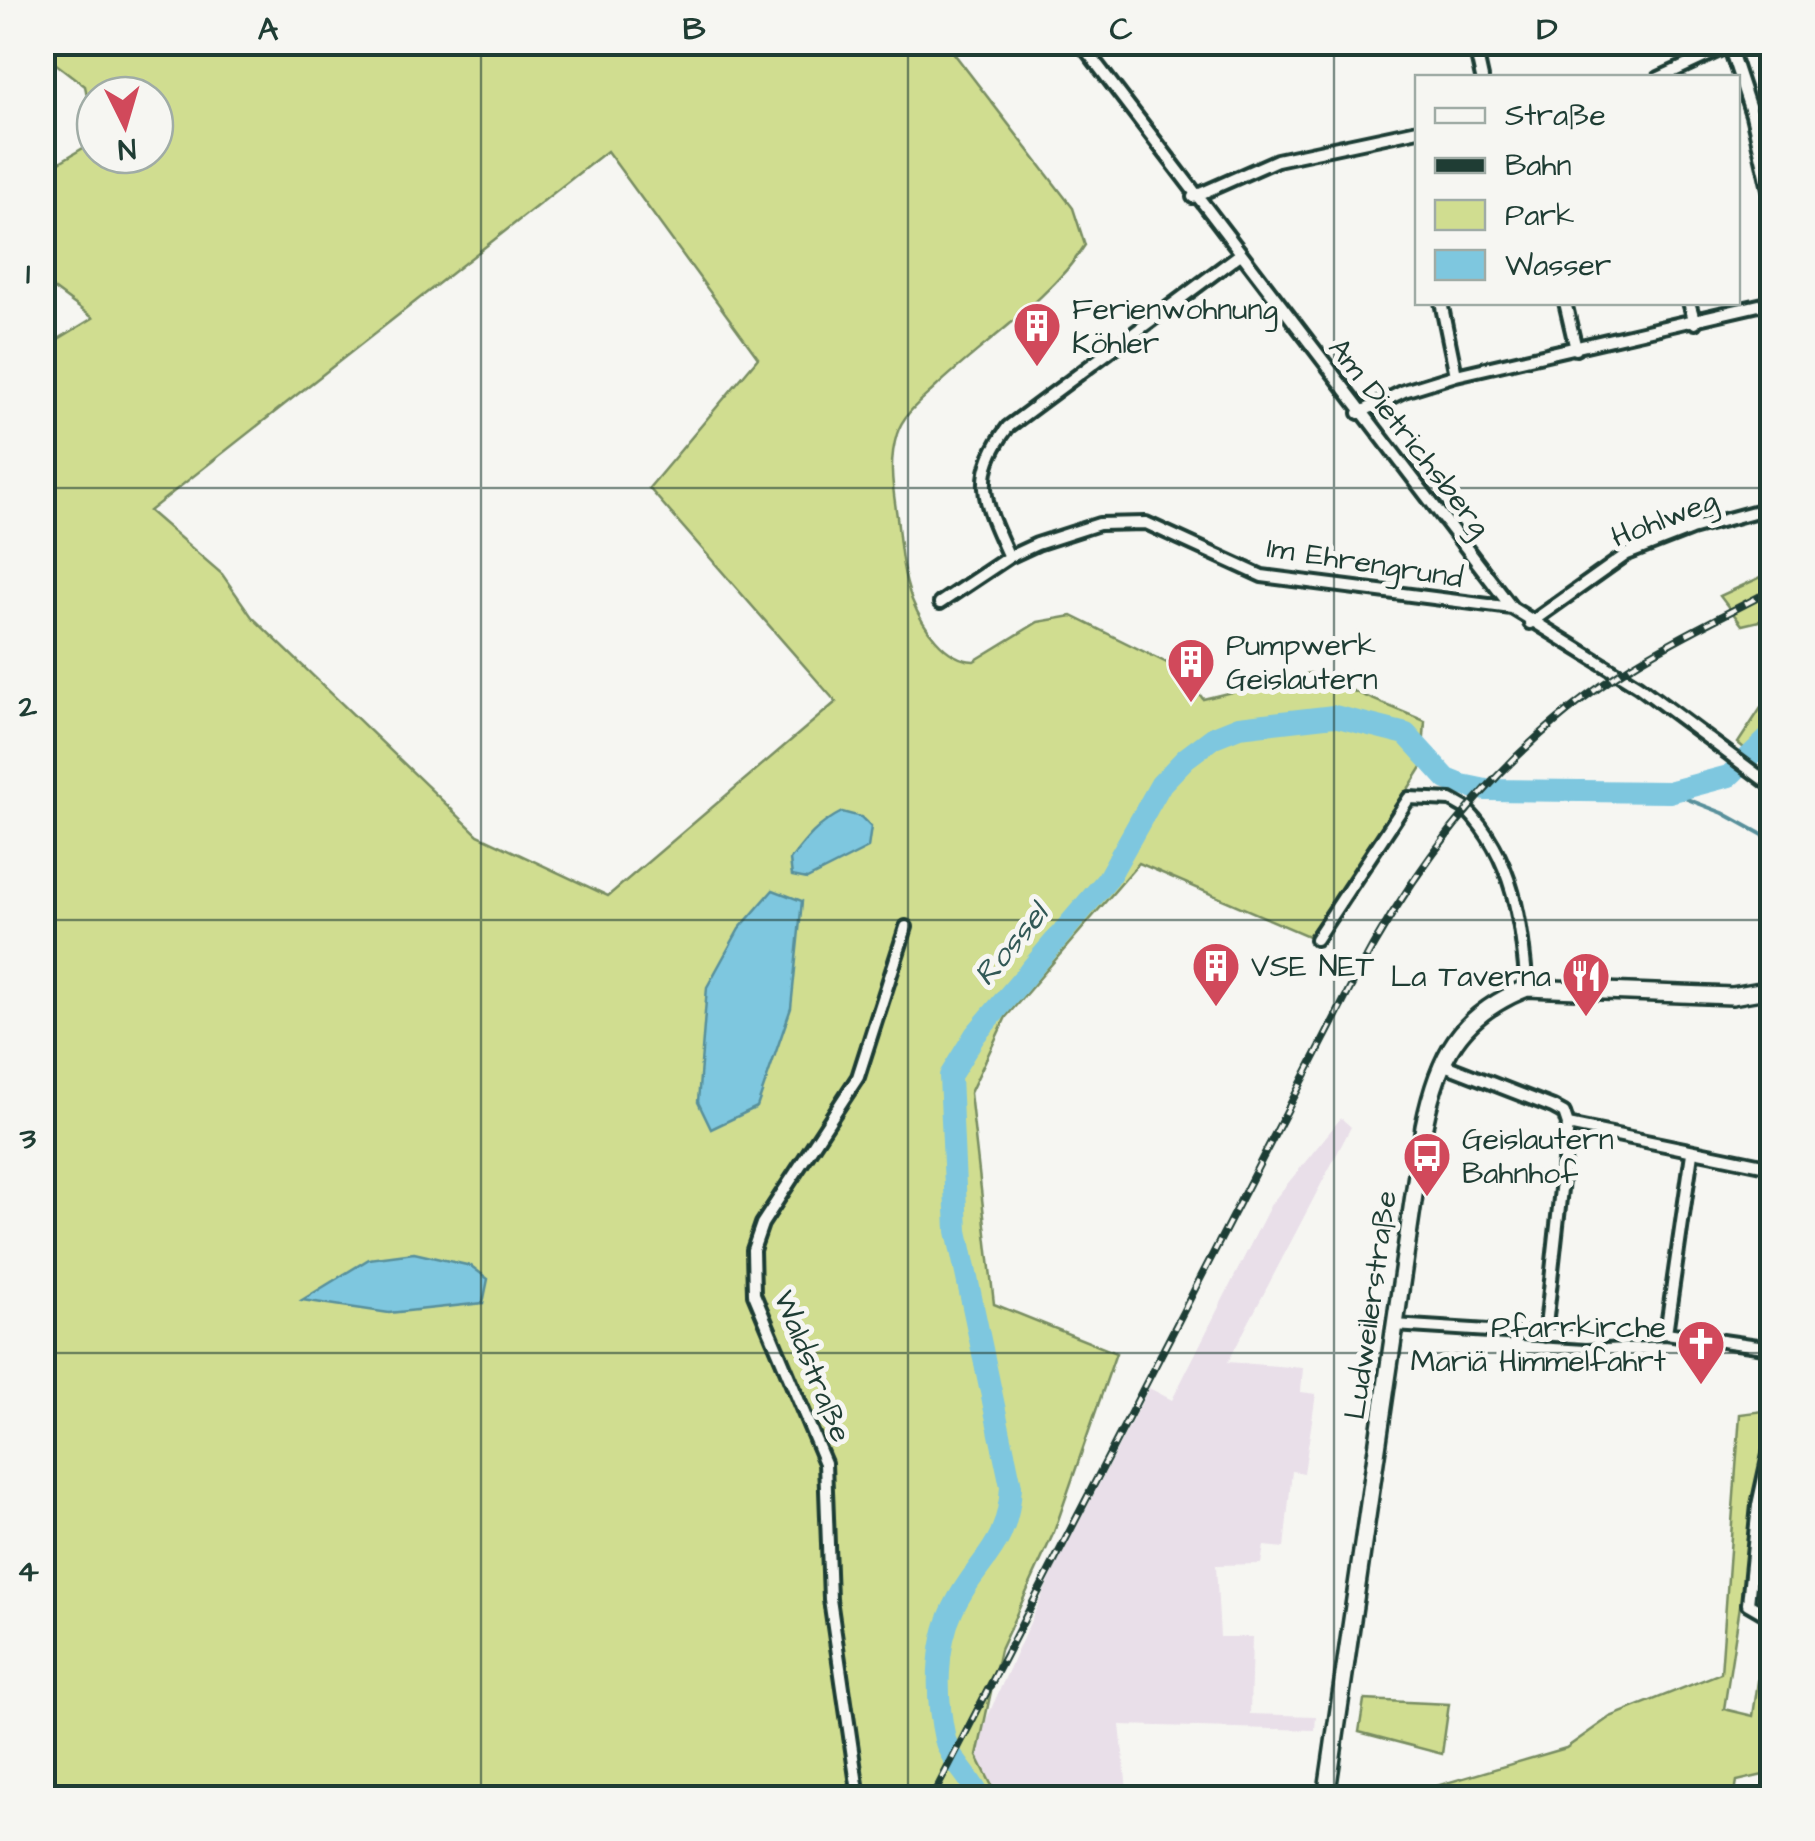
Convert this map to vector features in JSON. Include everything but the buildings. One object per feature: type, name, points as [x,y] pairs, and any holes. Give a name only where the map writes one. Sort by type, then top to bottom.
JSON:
[{"type":"main road","points":[[1527,988],[1732,996],[1772,989]]},
{"type":"main road","name":"Ludweilerstraße","points":[[1326,1798],[1432,1086],[1451,1042],[1496,1000],[1527,988]]},
{"type":"street","name":"Am Dietrichsberg","points":[[1080,42],[1194,197],[1512,608],[1530,623],[1638,686],[1772,786]]},
{"type":"street","points":[[1474,42],[1481,75]]},
{"type":"street","points":[[1665,75],[1728,44],[1737,75]]},
{"type":"street","points":[[1740,83],[1772,202]]},
{"type":"street","points":[[1194,197],[1277,160],[1415,131]]},
{"type":"street","points":[[1758,142],[1772,134]]},
{"type":"street","points":[[1008,557],[987,509],[984,486],[985,461],[1008,427],[1239,255]]},
{"type":"street","points":[[1359,412],[1404,390],[1456,375],[1695,323],[1772,302]]},
{"type":"street","points":[[1442,305],[1456,375]]},
{"type":"street","points":[[1567,305],[1576,349]]},
{"type":"street","points":[[1690,305],[1695,323]]},
{"type":"street","name":"Hohlweg","points":[[1530,623],[1627,554],[1690,529],[1772,506]]},
{"type":"street","name":"Im Ehrengrund","points":[[940,603],[1008,557],[1099,524],[1146,523],[1262,576],[1512,608]]},
{"type":"street","points":[[1316,939],[1409,798],[1450,800],[1465,809],[1494,844],[1507,872],[1522,929],[1527,988]]},
{"type":"street","name":"Waldstraße","points":[[859,1798],[830,1599],[825,1463],[754,1294],[752,1250],[762,1224],[858,1077],[906,928]]},
{"type":"street","points":[[1442,1064],[1564,1113],[1568,1125],[1546,1335]]},
{"type":"street","points":[[1568,1125],[1772,1167]]},
{"type":"street","points":[[1666,1334],[1692,1153]]},
{"type":"street","points":[[1394,1325],[1546,1335],[1666,1334],[1772,1348]]},
{"type":"street","points":[[1772,1441],[1758,1505],[1748,1604],[1772,1618]]},
{"type":"shaded area","points":[[1341,1118],[1351,1127],[1228,1362],[1303,1368],[1301,1392],[1316,1394],[1304,1473],[1292,1471],[1284,1548],[1264,1546],[1261,1564],[1216,1565],[1220,1637],[1252,1637],[1250,1714],[1316,1716],[1315,1730],[1120,1725],[1127,1790],[1255,1793],[1254,1798],[998,1798],[973,1749],[1051,1576],[1149,1388],[1172,1400],[1271,1204]]},
{"type":"green space","points":[[43,43],[946,43],[1073,208],[1085,245],[1054,284],[954,370],[908,414],[900,427],[892,475],[902,559],[912,600],[928,630],[953,655],[974,661],[1038,622],[1072,616],[1183,671],[1203,699],[1310,673],[1425,721],[1422,767],[1364,859],[1308,936],[1139,863],[1006,1017],[970,1093],[994,1304],[1116,1353],[1054,1532],[1000,1650],[977,1756],[998,1798],[43,1798],[42,349],[93,318],[43,281],[43,172],[75,153],[75,175],[175,175],[175,75],[75,75],[75,78],[43,54]],"holes":[[[607,151],[758,358],[649,488],[836,702],[608,896],[478,835],[252,617],[222,574],[149,511]]]},
{"type":"green space","points":[[1772,572],[1772,618],[1742,625],[1720,596]]},
{"type":"green space","points":[[1772,691],[1772,766],[1765,766],[1738,743]]},
{"type":"green space","points":[[1772,1410],[1772,1773],[1737,1781],[1734,1798],[1439,1798],[1436,1786],[1566,1748],[1610,1717],[1721,1673],[1740,1414]],"holes":[[[1740,1606],[1767,1619],[1753,1716],[1724,1709]]]},
{"type":"green space","points":[[1364,1700],[1449,1704],[1442,1754],[1359,1732]]},
{"type":"water","points":[[842,812],[861,817],[871,827],[868,848],[807,879],[792,876],[790,860],[796,852],[819,827]]},
{"type":"water","points":[[773,890],[802,901],[791,1008],[757,1107],[711,1129],[698,1102],[707,987],[739,929]]},
{"type":"water","points":[[414,1253],[471,1266],[488,1279],[483,1303],[389,1313],[302,1300],[369,1259]]},
{"type":"waterway","name":"Rossel","points":[[980,1798],[945,1739],[940,1707],[940,1656],[953,1609],[1004,1526],[1011,1486],[957,1231],[950,1076],[975,1035],[1107,880],[1161,784],[1214,737],[1239,727],[1334,716],[1406,734],[1447,779],[1486,790],[1669,792],[1729,776],[1772,735]]},
{"type":"waterway","points":[[1669,792],[1723,813],[1772,840]]},
{"type":"railway","points":[[932,1798],[1355,979],[1409,888],[1439,845],[1507,766],[1587,696],[1683,636],[1772,590]]},
{"type":"place","name":"Ferienwohnung Köhler","points":[[1037,368]]},
{"type":"place","name":"Pumpwerk Geislautern","points":[[1191,704]]},
{"type":"place","name":"VSE NET","points":[[1216,1008]]},
{"type":"place","name":"La Taverna","points":[[1586,1018]]},
{"type":"place","name":"Geislautern Bahnhof","points":[[1427,1198]]},
{"type":"place","name":"Pfarrkirche Mariä Himmelfahrt","points":[[1701,1386]]}]
